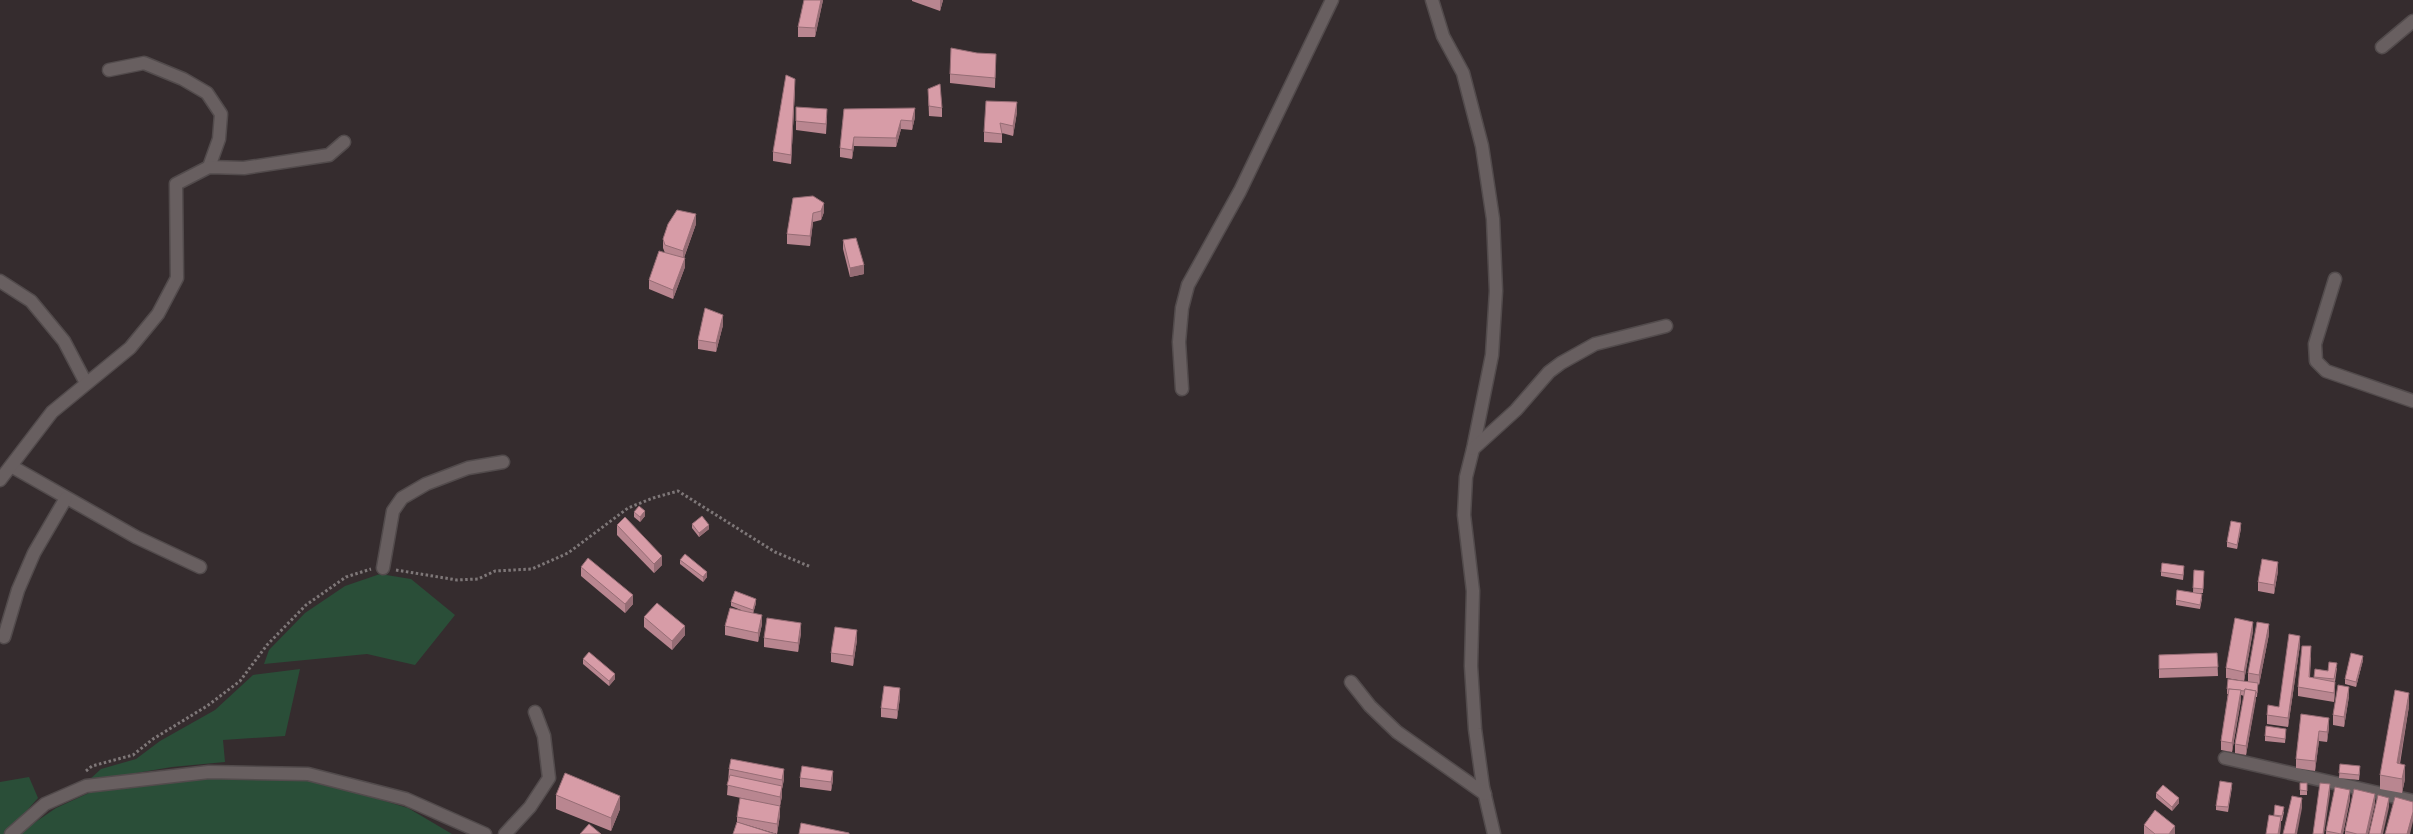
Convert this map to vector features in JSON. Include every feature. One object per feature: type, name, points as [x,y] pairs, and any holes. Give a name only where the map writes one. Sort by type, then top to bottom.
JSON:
[{"type":"street","points":[[1182,389],[1179,342],[1182,308],[1188,285],[1240,191],[1332,0]]},
{"type":"street","points":[[1432,0],[1443,36],[1463,73],[1482,146],[1493,219],[1496,291],[1492,354],[1466,477],[1464,515],[1473,591],[1470,666],[1475,729],[1485,794],[1494,834]]},
{"type":"street","points":[[2382,46],[2413,21]]},
{"type":"street","points":[[109,70],[144,63],[183,78],[206,93],[221,114],[219,139],[209,167]]},
{"type":"street","points":[[0,480],[52,412],[130,348],[158,314],[177,278],[176,184],[209,167],[244,168],[329,155],[344,142]]},
{"type":"street","points":[[2336,280],[2315,344],[2316,361],[2326,370],[2413,401]]},
{"type":"street","points":[[0,281],[31,301],[64,341],[86,383]]},
{"type":"street","points":[[1473,449],[1516,410],[1549,372],[1561,363],[1595,344],[1666,326]]},
{"type":"street","points":[[383,568],[393,511],[402,498],[426,484],[468,468],[503,462]]},
{"type":"street","points":[[11,466],[136,537],[200,567]]},
{"type":"street","points":[[4,637],[21,583],[34,553],[66,498]]},
{"type":"street","points":[[1351,682],[1370,706],[1398,732],[1485,794]]},
{"type":"street","points":[[505,834],[530,807],[549,778],[544,736],[536,712]]},
{"type":"street","points":[[2225,758],[2413,801]]},
{"type":"street","points":[[11,834],[45,804],[86,786],[209,772],[308,774],[406,800],[485,834]]},
{"type":"path","points":[[85,772],[92,766],[133,756],[153,739],[207,706],[240,681],[267,645],[306,604],[346,577],[375,567],[458,580],[478,578],[495,571],[532,569],[568,553],[628,508],[652,498],[678,491],[775,552],[811,567]]},
{"type":"green space","points":[[380,574],[411,579],[455,615],[415,665],[367,654],[264,664],[269,650],[305,613],[345,586]]},
{"type":"green space","points":[[300,669],[285,736],[223,740],[225,762],[172,767],[88,781],[101,769],[136,759],[160,741],[215,710],[253,675]]},
{"type":"green space","points":[[29,777],[38,798],[6,834],[0,834],[0,782]]},
{"type":"green space","points":[[180,779],[311,779],[408,808],[452,834],[18,834],[56,808],[91,792]]},
{"type":"building","points":[[804,0],[821,0],[815,28],[798,27]]},
{"type":"building","points":[[951,48],[977,53],[996,54],[995,78],[950,74]]},
{"type":"building","points":[[786,75],[795,79],[791,155],[773,152]]},
{"type":"building","points":[[940,84],[942,108],[929,106],[928,89]]},
{"type":"building","points":[[986,101],[1017,102],[1013,126],[1000,123],[1002,134],[984,132]]},
{"type":"building","points":[[796,107],[827,109],[826,124],[796,121]]},
{"type":"building","points":[[915,108],[912,121],[901,120],[896,138],[854,137],[852,150],[840,148],[844,109]]},
{"type":"building","points":[[813,196],[824,203],[821,211],[813,213],[810,236],[787,234],[793,198]]},
{"type":"building","points":[[677,210],[696,214],[683,251],[665,245],[663,239],[668,224]]},
{"type":"building","points":[[856,238],[864,265],[850,268],[843,240]]},
{"type":"building","points":[[659,251],[685,258],[673,290],[649,280]]},
{"type":"building","points":[[705,308],[723,315],[716,343],[698,340]]},
{"type":"building","points":[[639,506],[645,511],[640,517],[634,512]]},
{"type":"building","points":[[702,516],[709,525],[699,533],[692,524]]},
{"type":"building","points":[[625,517],[662,556],[654,564],[617,525]]},
{"type":"building","points":[[2231,521],[2241,523],[2237,545],[2227,542]]},
{"type":"building","points":[[685,554],[707,572],[703,577],[680,560]]},
{"type":"building","points":[[588,558],[633,595],[625,604],[581,567]]},
{"type":"building","points":[[2262,559],[2278,562],[2274,585],[2258,582]]},
{"type":"building","points":[[2162,563],[2184,566],[2183,575],[2161,572]]},
{"type":"building","points":[[2194,570],[2204,571],[2203,589],[2193,588]]},
{"type":"building","points":[[2177,590],[2202,594],[2200,605],[2176,600]]},
{"type":"building","points":[[735,591],[756,599],[753,610],[731,602]]},
{"type":"building","points":[[657,603],[685,626],[672,641],[644,617]]},
{"type":"building","points":[[730,608],[762,615],[758,633],[725,626]]},
{"type":"building","points":[[767,618],[801,623],[798,643],[764,638]]},
{"type":"building","points":[[2235,618],[2253,622],[2244,672],[2226,668]]},
{"type":"building","points":[[2257,622],[2269,624],[2259,675],[2248,673]]},
{"type":"building","points":[[835,627],[857,630],[853,656],[831,653]]},
{"type":"building","points":[[2289,634],[2300,636],[2288,718],[2267,715],[2268,705],[2279,707]]},
{"type":"building","points":[[2302,646],[2311,646],[2309,677],[2335,682],[2334,693],[2298,687]]},
{"type":"building","points":[[589,652],[615,674],[609,681],[583,659]]},
{"type":"building","points":[[2217,653],[2218,667],[2159,669],[2159,655]]},
{"type":"building","points":[[2351,653],[2363,656],[2356,682],[2345,679]]},
{"type":"building","points":[[2329,662],[2337,663],[2334,679],[2314,677],[2315,669],[2328,671]]},
{"type":"building","points":[[2228,679],[2258,683],[2257,693],[2256,691],[2245,689],[2244,691],[2227,689]]},
{"type":"building","points":[[2338,685],[2349,687],[2344,717],[2333,715]]},
{"type":"building","points":[[884,686],[900,688],[897,710],[881,708]]},
{"type":"building","points":[[2229,689],[2241,690],[2232,743],[2221,741]]},
{"type":"building","points":[[2245,689],[2256,691],[2246,746],[2235,744]]},
{"type":"building","points":[[2395,690],[2409,693],[2397,763],[2405,765],[2402,779],[2380,775]]},
{"type":"building","points":[[2301,714],[2329,718],[2327,732],[2319,731],[2315,761],[2296,759]]},
{"type":"building","points":[[2266,726],[2286,729],[2285,739],[2265,736]]},
{"type":"building","points":[[731,759],[784,769],[782,780],[729,769]]},
{"type":"building","points":[[2340,764],[2360,766],[2359,775],[2339,773]]},
{"type":"building","points":[[802,766],[833,771],[831,782],[800,778]]},
{"type":"building","points":[[565,773],[620,796],[611,818],[556,795]]},
{"type":"building","points":[[730,775],[782,786],[780,797],[727,785]]},
{"type":"building","points":[[2220,781],[2232,783],[2228,807],[2216,806]]},
{"type":"building","points":[[2300,783],[2307,783],[2307,791],[2300,790]]},
{"type":"building","points":[[2320,783],[2330,784],[2323,834],[2313,834]]},
{"type":"building","points":[[2163,785],[2179,798],[2172,807],[2156,793]]},
{"type":"building","points":[[2335,787],[2350,790],[2341,834],[2326,831]]},
{"type":"building","points":[[2354,789],[2375,794],[2366,834],[2345,831]]},
{"type":"building","points":[[2378,795],[2389,798],[2381,834],[2369,834]]},
{"type":"building","points":[[2292,796],[2302,798],[2295,834],[2283,834]]},
{"type":"building","points":[[2395,797],[2413,802],[2413,812],[2407,834],[2385,834]]},
{"type":"building","points":[[740,798],[780,806],[777,824],[737,817]]},
{"type":"building","points":[[2275,805],[2284,807],[2282,816],[2274,815]]},
{"type":"building","points":[[2155,810],[2175,826],[2169,834],[2155,834],[2144,825]]},
{"type":"building","points":[[2269,815],[2281,817],[2278,834],[2266,834]]},
{"type":"building","points":[[737,822],[775,834],[733,834]]},
{"type":"building","points":[[801,823],[849,833],[849,834],[799,834]]},
{"type":"building","points":[[589,824],[601,834],[580,834]]}]
